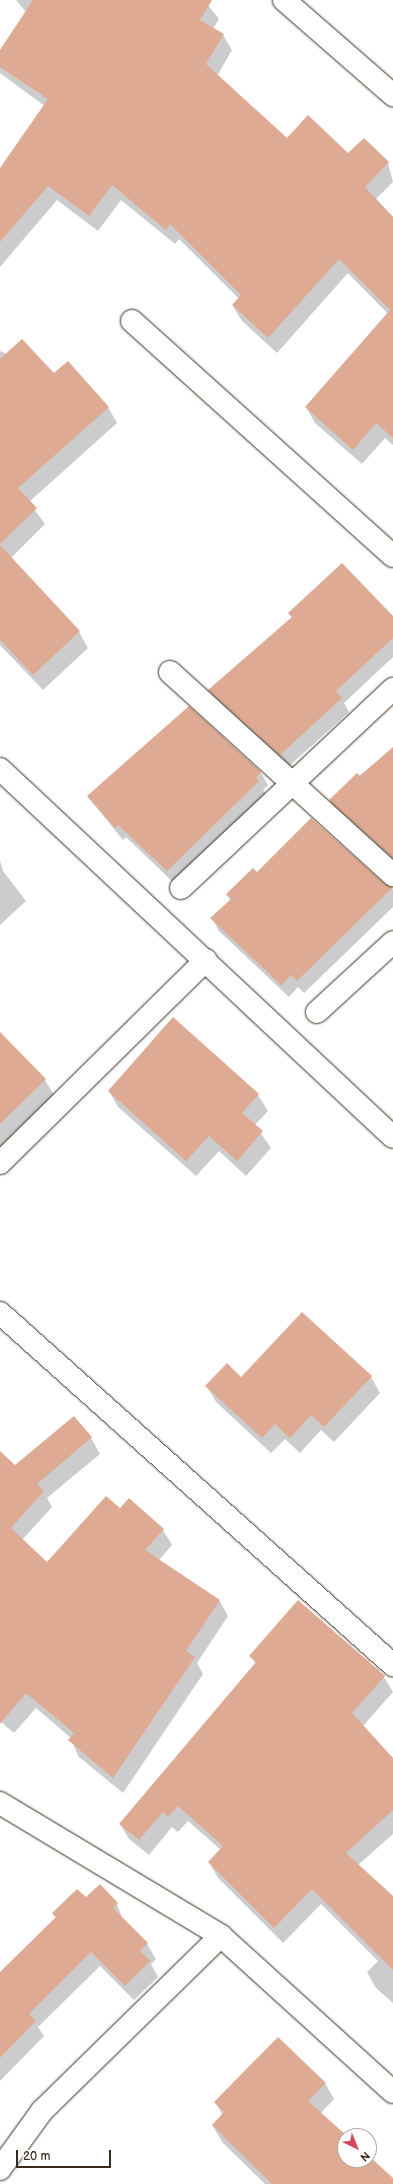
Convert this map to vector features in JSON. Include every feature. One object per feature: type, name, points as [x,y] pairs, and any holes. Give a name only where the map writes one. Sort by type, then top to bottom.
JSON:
[{"type":"street","points":[[284,0],[393,95]]},
{"type":"street","points":[[132,321],[393,556]]},
{"type":"street","points":[[170,672],[393,875]]},
{"type":"street","points":[[181,888],[393,689]]},
{"type":"street","points":[[0,769],[206,960],[393,1137]]},
{"type":"street","points":[[317,1012],[393,942]]},
{"type":"street","points":[[0,1164],[206,960]]},
{"type":"street","points":[[0,1313],[393,1665]]},
{"type":"street","points":[[0,1803],[221,1936],[393,2092]]},
{"type":"street","points":[[0,2169],[42,2111],[221,1936]]},
{"type":"building","points":[[33,0],[212,0],[200,20],[224,34],[206,64],[287,138],[308,115],[348,153],[364,138],[389,162],[365,187],[393,217],[393,438],[376,423],[353,450],[305,407],[390,310],[339,259],[268,338],[232,305],[241,295],[170,224],[166,230],[112,185],[89,216],[48,186],[0,242],[0,168],[48,99],[0,67],[0,50]]},
{"type":"building","points":[[22,339],[54,373],[68,361],[109,407],[18,488],[37,508],[0,544],[0,359]]},
{"type":"building","points":[[0,545],[80,631],[33,675],[0,640]]},
{"type":"building","points":[[342,563],[393,616],[393,638],[336,691],[342,698],[280,755],[208,690],[292,617],[288,613]]},
{"type":"building","points":[[189,706],[261,772],[256,777],[259,781],[167,871],[118,825],[115,828],[87,796]]},
{"type":"building","points":[[393,747],[393,858],[329,800],[357,773],[360,776]]},
{"type":"building","points":[[311,818],[385,884],[393,887],[297,981],[291,975],[281,985],[210,918],[231,899],[226,894],[253,868],[257,872]]},
{"type":"building","points":[[173,1017],[259,1094],[242,1113],[263,1131],[237,1161],[209,1136],[186,1161],[108,1091]]},
{"type":"building","points":[[0,1032],[46,1079],[0,1124]]},
{"type":"building","points":[[302,1312],[372,1376],[324,1427],[311,1415],[290,1438],[275,1424],[262,1438],[205,1386],[227,1363],[241,1377]]},
{"type":"building","points":[[74,1416],[92,1437],[37,1484],[44,1491],[11,1528],[47,1562],[106,1496],[120,1508],[129,1498],[164,1529],[145,1550],[220,1600],[186,1651],[195,1657],[113,1778],[68,1740],[74,1733],[26,1693],[0,1724],[0,1451],[15,1465]]},
{"type":"building","points":[[298,1600],[385,1676],[352,1713],[393,1758],[393,1810],[346,1853],[393,1896],[393,1970],[312,1889],[274,1928],[208,1862],[223,1846],[178,1806],[168,1817],[163,1812],[139,1840],[119,1824],[256,1662],[249,1656]]},
{"type":"building","points":[[100,1884],[118,1903],[113,1908],[148,1943],[140,1951],[150,1961],[125,1986],[91,1952],[29,2014],[36,2021],[0,2058],[0,1972],[56,1917],[52,1913],[77,1889],[86,1897]]},
{"type":"building","points":[[278,2037],[326,2083],[308,2101],[338,2128],[337,2168],[377,2168],[377,2163],[393,2178],[393,2184],[272,2184],[212,2125],[224,2112],[214,2102]]}]
